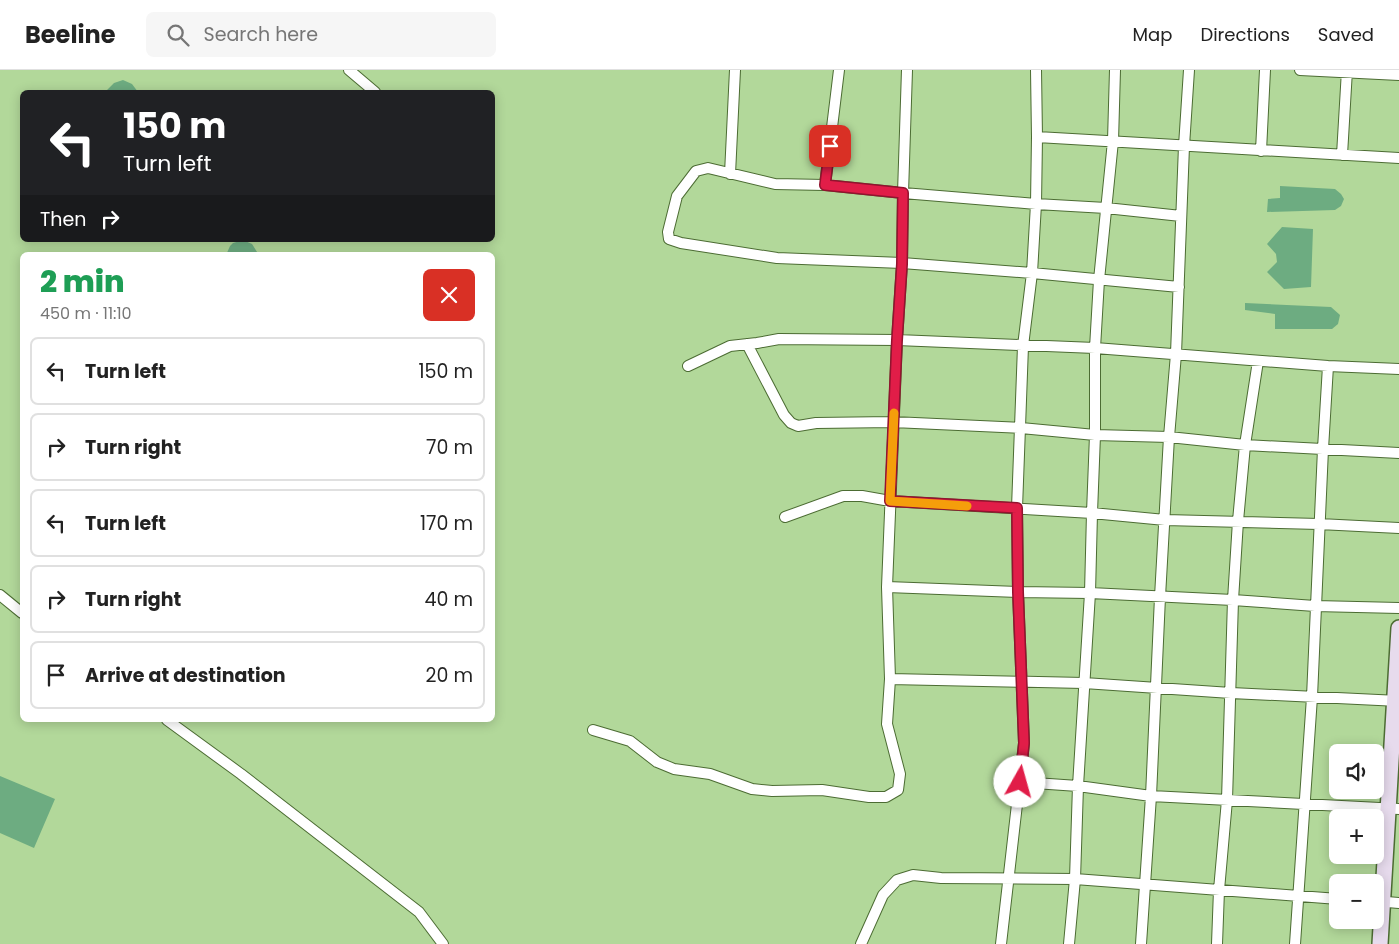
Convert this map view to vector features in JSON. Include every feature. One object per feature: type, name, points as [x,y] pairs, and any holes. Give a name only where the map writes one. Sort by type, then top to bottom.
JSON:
[{"type":"street","points":[[349,70],[373,90]]},
{"type":"street","points":[[730,174],[735,70]]},
{"type":"street","points":[[825,185],[839,70]]},
{"type":"street","points":[[593,730],[630,741],[657,762],[674,769],[710,774],[752,789],[772,791],[822,790],[869,797],[886,797],[898,790],[900,774],[887,724],[890,679],[887,587],[893,422],[902,264],[907,70]]},
{"type":"street","points":[[1002,944],[1024,743],[1018,592],[1017,508],[1023,346],[1032,273],[1036,204],[1036,70]]},
{"type":"street","points":[[1069,944],[1075,879],[1078,786],[1090,593],[1096,435],[1095,348],[1099,280],[1113,141],[1115,70]]},
{"type":"street","points":[[1141,944],[1152,796],[1160,597],[1169,437],[1176,354],[1184,146],[1189,70]]},
{"type":"street","points":[[1261,151],[1265,70]]},
{"type":"street","points":[[1300,70],[1399,75]]},
{"type":"street","points":[[1342,155],[1347,71]]},
{"type":"street","points":[[1037,137],[1399,158]]},
{"type":"street","points":[[1179,287],[1032,273],[777,258],[681,243],[669,238],[668,232],[677,196],[696,171],[708,168],[776,184],[825,185],[1181,216]]},
{"type":"street","points":[[688,366],[730,346],[779,339],[897,340],[1095,348],[1328,366],[1399,369]]},
{"type":"street","points":[[747,344],[784,415],[791,423],[798,426],[816,423],[893,422],[1021,428],[1096,435],[1169,437],[1245,445],[1399,453]]},
{"type":"street","points":[[1217,944],[1219,890],[1228,800],[1233,600],[1238,521],[1245,445],[1258,361]]},
{"type":"street","points":[[1295,944],[1312,697],[1322,450],[1328,366]]},
{"type":"street","points":[[785,517],[843,496],[862,496],[890,501],[1092,513],[1165,520],[1399,528]]},
{"type":"street","points":[[887,587],[1090,593],[1315,606],[1399,608]]},
{"type":"street","points":[[0,596],[20,611]]},
{"type":"street","points":[[1382,874],[1393,809],[1399,628]]},
{"type":"street","points":[[890,679],[1084,683],[1231,693],[1397,701]]},
{"type":"street","points":[[170,722],[241,774],[419,912],[443,944]]},
{"type":"street","points":[[1020,782],[1078,786],[1152,796],[1393,809]]},
{"type":"street","points":[[861,944],[883,895],[897,880],[913,875],[941,878],[1075,879],[1329,898]]},
{"type":"street","points":[[1384,902],[1399,903]]},
{"type":"street","points":[[1379,929],[1380,944]]},
{"type":"building","points":[[123,80],[132,84],[136,90],[107,90],[114,83]]},
{"type":"building","points":[[1280,186],[1335,189],[1344,199],[1341,206],[1335,210],[1267,212],[1268,199],[1280,198]]},
{"type":"building","points":[[1282,227],[1313,229],[1311,287],[1284,289],[1267,272],[1277,262],[1276,254],[1267,244]]},
{"type":"building","points":[[248,242],[252,244],[257,252],[227,252],[233,243]]},
{"type":"building","points":[[1245,303],[1331,307],[1340,315],[1338,324],[1332,329],[1275,329],[1275,314],[1245,310]]},
{"type":"building","points":[[0,776],[55,799],[34,848],[0,833]]},
{"type":"slow traffic","points":[[894,413],[890,501],[967,506]]},
{"type":"route","points":[[830,146],[825,185],[903,193],[902,264],[890,501],[1017,508],[1018,592],[1024,743],[1020,782]]}]
